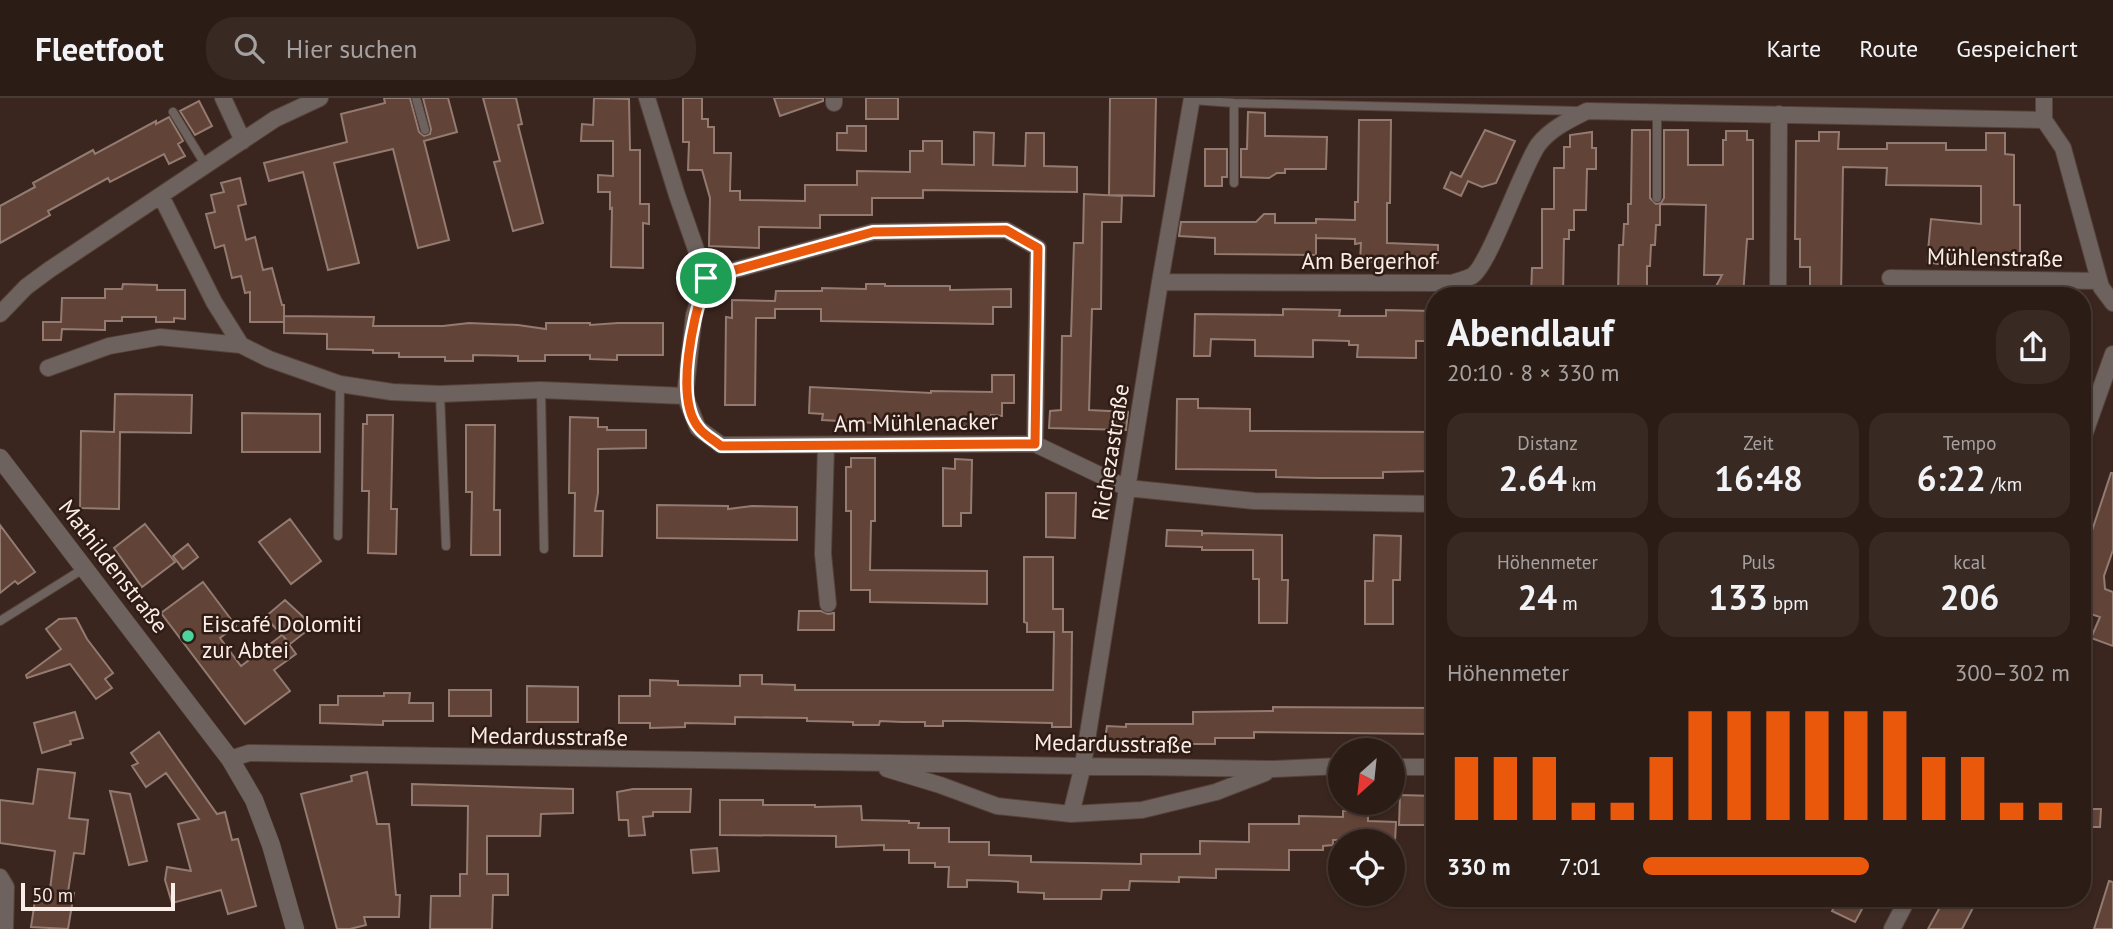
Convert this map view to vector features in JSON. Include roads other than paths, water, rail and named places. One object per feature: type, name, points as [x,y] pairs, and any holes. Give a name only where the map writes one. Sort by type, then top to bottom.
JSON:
[{"type":"street","points":[[223,98],[243,141]]},
{"type":"street","points":[[0,302],[275,119],[320,98]]},
{"type":"street","points":[[48,368],[109,346],[160,337],[241,345],[269,359],[340,384],[392,392],[440,394],[541,390],[685,396],[694,315],[706,278],[647,98]]},
{"type":"street","points":[[1587,111],[2044,120],[2044,98]]},
{"type":"street","name":"Richezastraße","points":[[1071,814],[1083,765],[1192,99]]},
{"type":"street","name":"Am Bergerhof","points":[[1160,282],[1451,283],[1474,275],[1485,258],[1522,173],[1539,144],[1558,127],[1587,111]]},
{"type":"street","points":[[1778,287],[1779,114]]},
{"type":"street","name":"Mühlenstraße","points":[[2044,120],[2063,148],[2099,281],[2113,303]]},
{"type":"street","points":[[160,196],[214,302],[241,345]]},
{"type":"street","points":[[706,278],[873,232],[1006,230],[1038,248],[1035,444]]},
{"type":"street","name":"Mühlenstraße","points":[[1890,278],[2099,281]]},
{"type":"street","points":[[0,314],[26,287]]},
{"type":"street","points":[[2091,416],[2113,354]]},
{"type":"street","name":"Am Mühlenacker","points":[[685,396],[698,428],[721,446],[1035,444],[1127,488],[1254,501],[1426,504]]},
{"type":"street","points":[[826,446],[823,554],[828,604]]},
{"type":"street","name":"Mathildenstraße","points":[[0,458],[230,760],[254,800],[271,845],[295,929]]},
{"type":"street","name":"Medardusstraße","points":[[230,760],[250,753],[868,764],[1274,769],[1328,767]]},
{"type":"street","name":"Medardusstraße","points":[[868,764],[940,785],[997,806],[1071,814],[1142,810],[1216,792],[1274,769]]},
{"type":"street","points":[[1405,767],[1426,767]]},
{"type":"street","points":[[0,877],[6,887],[5,929]]},
{"type":"street","points":[[1892,929],[1903,907]]},
{"type":"lane","points":[[416,98],[425,130]]},
{"type":"lane","points":[[1192,99],[1234,103],[1587,111]]},
{"type":"lane","points":[[1234,103],[1234,183]]},
{"type":"lane","points":[[173,112],[206,166]]},
{"type":"lane","points":[[1657,112],[1657,198]]},
{"type":"lane","points":[[338,536],[340,384]]},
{"type":"lane","points":[[541,390],[544,550]]},
{"type":"lane","points":[[440,394],[446,546]]},
{"type":"lane","points":[[0,621],[83,569]]},
{"type":"place","name":"Eiscafé Dolomiti zur Abtei","points":[[188,636]]}]
